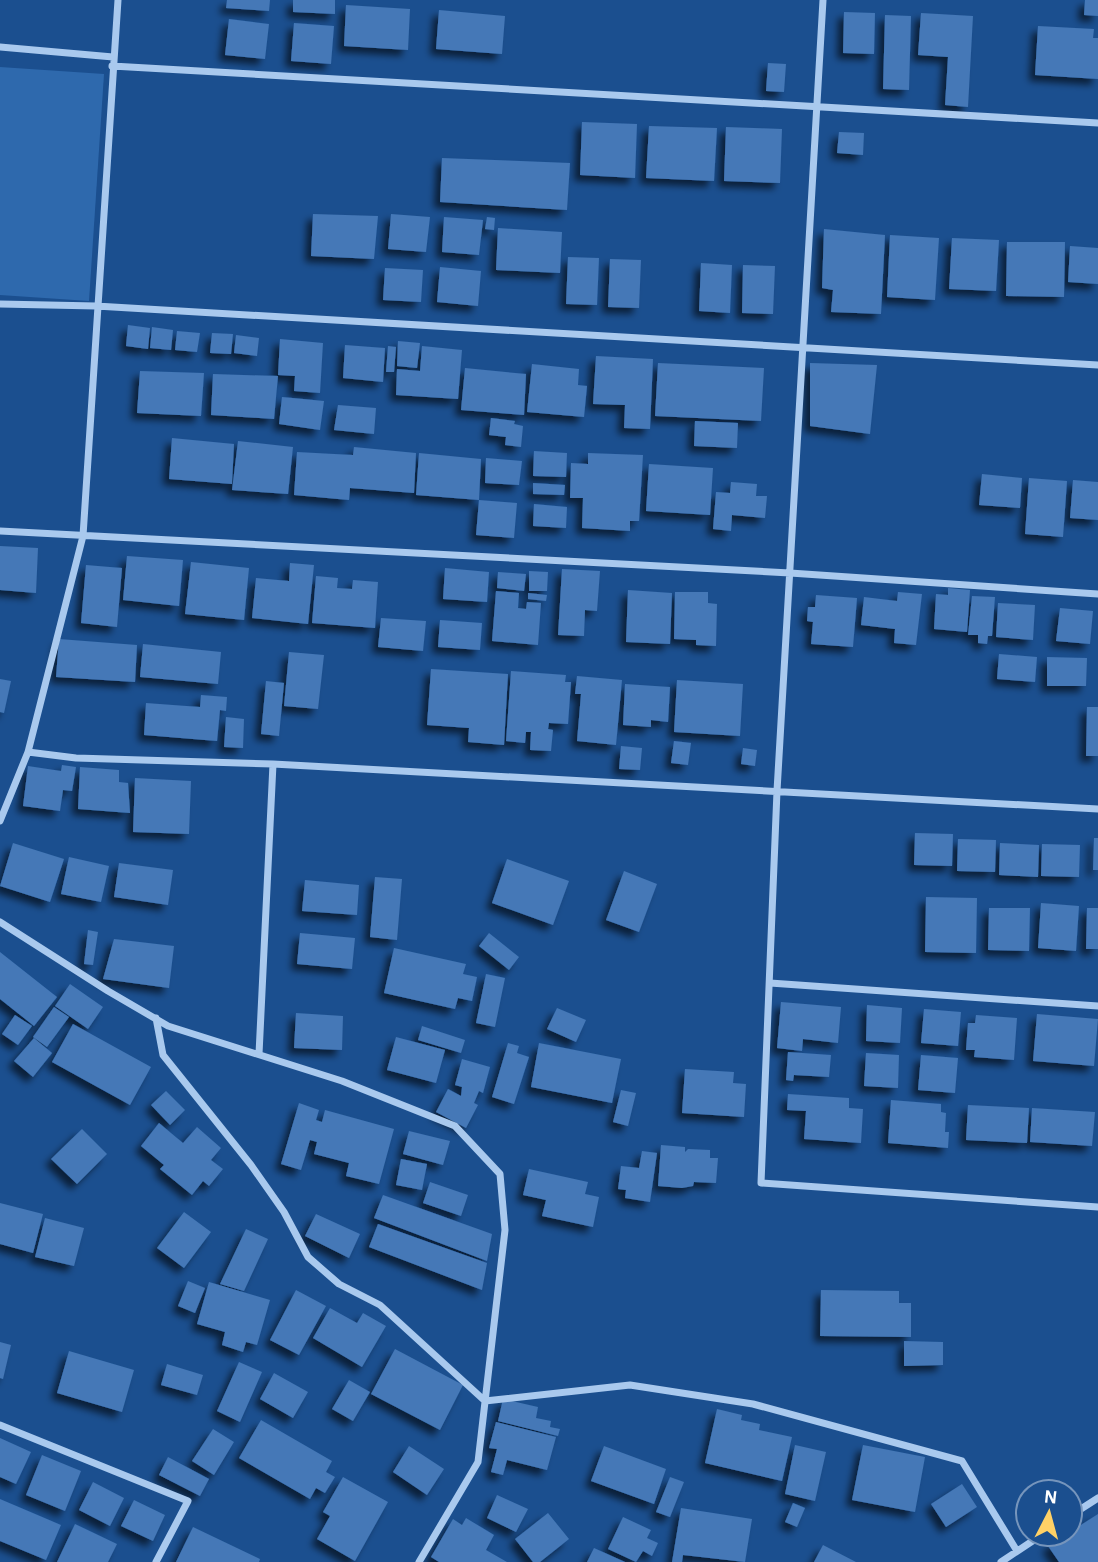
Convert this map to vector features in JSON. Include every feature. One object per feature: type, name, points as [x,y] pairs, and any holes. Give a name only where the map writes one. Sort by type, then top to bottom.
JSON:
[{"type":"street","points":[[0,821],[28,752],[83,536],[118,0]]},
{"type":"street","points":[[823,0],[777,792],[761,1183],[1098,1207]]},
{"type":"street","points":[[0,47],[113,57]]},
{"type":"street","points":[[112,66],[1098,123]]},
{"type":"street","points":[[0,304],[96,306],[1098,365]]},
{"type":"street","points":[[0,531],[790,573],[1098,594]]},
{"type":"street","points":[[28,752],[76,758],[273,764],[1098,809]]},
{"type":"street","points":[[259,1054],[273,764]]},
{"type":"street","points":[[0,922],[108,992],[168,1026],[342,1081],[455,1126],[500,1174],[505,1230],[478,1462],[419,1562]]},
{"type":"street","points":[[771,983],[1098,1006]]},
{"type":"street","points":[[156,1018],[163,1055],[251,1165],[284,1212],[308,1257],[339,1284],[380,1305],[485,1401],[630,1385],[753,1404],[962,1461],[1017,1551]]},
{"type":"street","points":[[0,1425],[188,1500],[156,1562]]},
{"type":"street","points":[[1001,1562],[1022,1548]]},
{"type":"shaded area","points":[[0,67],[104,74],[89,301],[0,295]]},
{"type":"building","points":[[227,0],[270,0],[269,11],[226,8]]},
{"type":"building","points":[[293,0],[335,0],[335,14],[293,12]]},
{"type":"building","points":[[1085,0],[1098,0],[1098,16],[1084,15]]},
{"type":"building","points":[[346,5],[410,9],[408,50],[344,46]]},
{"type":"building","points":[[439,10],[505,16],[502,54],[436,49]]},
{"type":"building","points":[[844,12],[875,13],[874,54],[843,53]]},
{"type":"building","points":[[921,13],[973,16],[968,107],[945,105],[948,57],[918,55]]},
{"type":"building","points":[[885,15],[911,16],[909,90],[883,89]]},
{"type":"building","points":[[229,19],[269,24],[265,59],[225,55]]},
{"type":"building","points":[[294,23],[334,26],[331,64],[291,61]]},
{"type":"building","points":[[1038,26],[1094,29],[1093,38],[1098,38],[1098,79],[1035,75]]},
{"type":"building","points":[[768,63],[786,64],[784,92],[766,91]]},
{"type":"building","points":[[582,122],[637,124],[635,178],[580,175]]},
{"type":"building","points":[[649,126],[717,128],[714,181],[646,178]]},
{"type":"building","points":[[726,127],[782,129],[780,183],[724,181]]},
{"type":"building","points":[[839,132],[864,133],[863,155],[837,153]]},
{"type":"building","points":[[442,158],[570,163],[567,210],[440,202]]},
{"type":"building","points":[[313,214],[378,216],[374,259],[311,256]]},
{"type":"building","points":[[391,214],[430,217],[426,252],[388,249]]},
{"type":"building","points":[[444,217],[483,220],[479,255],[442,252]]},
{"type":"building","points":[[487,217],[495,218],[494,230],[485,229]]},
{"type":"building","points":[[498,228],[562,232],[560,273],[496,270]]},
{"type":"building","points":[[824,229],[885,235],[881,314],[831,312],[833,290],[822,288]]},
{"type":"building","points":[[890,235],[939,238],[935,300],[887,297]]},
{"type":"building","points":[[952,238],[999,240],[996,291],[949,289]]},
{"type":"building","points":[[1007,242],[1065,242],[1064,297],[1006,296]]},
{"type":"building","points":[[1070,246],[1098,248],[1098,284],[1068,282]]},
{"type":"building","points":[[568,257],[599,258],[597,305],[566,304]]},
{"type":"building","points":[[610,259],[641,260],[639,308],[608,307]]},
{"type":"building","points":[[701,263],[732,265],[730,313],[699,311]]},
{"type":"building","points":[[743,265],[775,266],[773,314],[742,313]]},
{"type":"building","points":[[440,267],[481,271],[478,306],[437,302]]},
{"type":"building","points":[[385,268],[423,270],[421,302],[383,300]]},
{"type":"building","points":[[128,325],[150,328],[148,349],[126,346]]},
{"type":"building","points":[[152,327],[173,330],[171,350],[150,348]]},
{"type":"building","points":[[177,331],[200,333],[197,352],[175,350]]},
{"type":"building","points":[[212,333],[233,334],[231,354],[210,353]]},
{"type":"building","points":[[236,335],[259,338],[257,356],[234,353]]},
{"type":"building","points":[[280,339],[323,343],[320,393],[294,391],[295,376],[278,375]]},
{"type":"building","points":[[398,341],[420,343],[417,368],[397,366]]},
{"type":"building","points":[[345,345],[385,348],[383,382],[343,378]]},
{"type":"building","points":[[388,346],[396,347],[394,372],[386,372]]},
{"type":"building","points":[[422,346],[462,350],[458,399],[396,395],[397,369],[420,371]]},
{"type":"building","points":[[596,356],[653,359],[650,429],[624,428],[625,405],[593,404]]},
{"type":"building","points":[[658,363],[764,368],[761,421],[655,416]]},
{"type":"building","points":[[810,363],[877,365],[870,434],[810,426]]},
{"type":"building","points":[[532,364],[579,369],[578,385],[587,386],[584,417],[527,412]]},
{"type":"building","points":[[465,368],[526,374],[524,415],[461,410]]},
{"type":"building","points":[[140,371],[204,373],[201,416],[137,413]]},
{"type":"building","points":[[213,374],[278,376],[274,419],[211,415]]},
{"type":"building","points":[[282,397],[324,401],[320,430],[279,424]]},
{"type":"building","points":[[338,405],[376,408],[374,434],[334,430]]},
{"type":"building","points":[[491,418],[515,421],[514,424],[523,426],[521,447],[505,445],[506,437],[489,435]]},
{"type":"building","points":[[695,421],[738,423],[737,448],[694,446]]},
{"type":"building","points":[[172,438],[234,444],[232,484],[169,479]]},
{"type":"building","points":[[238,441],[293,447],[288,494],[232,490]]},
{"type":"building","points":[[354,447],[416,453],[414,493],[350,488],[349,500],[294,495],[297,452],[353,455]]},
{"type":"building","points":[[534,451],[567,453],[566,477],[533,476]]},
{"type":"building","points":[[419,453],[481,459],[479,500],[416,495]]},
{"type":"building","points":[[588,453],[643,455],[639,521],[630,521],[630,531],[582,528],[583,498],[570,498],[571,463],[588,464]]},
{"type":"building","points":[[486,458],[522,461],[519,485],[485,483]]},
{"type":"building","points":[[649,464],[713,468],[710,515],[646,511]]},
{"type":"building","points":[[982,474],[1022,478],[1020,508],[979,505]]},
{"type":"building","points":[[1029,478],[1067,481],[1063,537],[1025,534]]},
{"type":"building","points":[[1073,480],[1098,482],[1098,520],[1070,518]]},
{"type":"building","points":[[731,482],[757,484],[756,496],[767,496],[765,518],[732,515],[731,531],[713,529],[716,492],[730,493]]},
{"type":"building","points":[[533,483],[565,485],[564,495],[533,494]]},
{"type":"building","points":[[479,500],[517,503],[514,538],[476,535]]},
{"type":"building","points":[[534,504],[567,507],[566,528],[533,526]]},
{"type":"building","points":[[0,546],[38,548],[36,593],[0,590]]},
{"type":"building","points":[[127,556],[183,560],[179,606],[123,600]]},
{"type":"building","points":[[191,562],[249,568],[244,620],[185,614]]},
{"type":"building","points":[[290,563],[314,565],[308,624],[252,618],[256,578],[289,581]]},
{"type":"building","points":[[86,565],[122,568],[117,627],[81,623]]},
{"type":"building","points":[[445,568],[489,572],[487,602],[443,599]]},
{"type":"building","points":[[562,569],[600,571],[597,611],[585,610],[584,636],[558,635]]},
{"type":"building","points":[[529,571],[548,572],[547,591],[529,591]]},
{"type":"building","points":[[498,572],[526,574],[524,591],[497,588]]},
{"type":"building","points":[[316,576],[338,578],[337,588],[352,589],[353,580],[378,582],[375,628],[312,623]]},
{"type":"building","points":[[948,588],[970,590],[967,632],[934,629],[936,594],[948,595]]},
{"type":"building","points":[[628,590],[672,593],[670,644],[626,642]]},
{"type":"building","points":[[496,591],[519,593],[518,608],[526,609],[527,602],[541,603],[538,645],[492,641]]},
{"type":"building","points":[[675,592],[708,592],[708,603],[717,604],[716,646],[696,645],[696,640],[674,639]]},
{"type":"building","points":[[898,592],[922,594],[916,645],[894,643],[895,629],[861,625],[864,597],[897,601]]},
{"type":"building","points":[[528,593],[547,595],[546,601],[528,599]]},
{"type":"building","points":[[816,595],[857,598],[853,647],[811,644],[813,622],[807,621],[808,607],[815,607]]},
{"type":"building","points":[[972,596],[995,597],[992,636],[988,636],[987,644],[978,643],[978,635],[968,635]]},
{"type":"building","points":[[998,603],[1035,605],[1033,640],[996,637]]},
{"type":"building","points":[[1060,608],[1093,611],[1090,644],[1056,641]]},
{"type":"building","points":[[381,618],[426,621],[423,651],[378,647]]},
{"type":"building","points":[[440,620],[482,623],[480,650],[438,647]]},
{"type":"building","points":[[59,639],[137,645],[135,682],[56,677]]},
{"type":"building","points":[[143,644],[221,652],[218,684],[140,677]]},
{"type":"building","points":[[289,652],[324,655],[318,709],[284,706]]},
{"type":"building","points":[[999,654],[1037,657],[1035,682],[997,679]]},
{"type":"building","points":[[1047,657],[1087,658],[1086,686],[1047,686]]},
{"type":"building","points":[[431,669],[508,674],[504,745],[468,742],[469,728],[427,725]]},
{"type":"building","points":[[511,671],[566,675],[565,682],[571,682],[568,724],[549,723],[548,729],[553,730],[551,751],[530,750],[531,732],[526,732],[525,743],[506,741]]},
{"type":"building","points":[[577,676],[622,680],[616,745],[577,741],[581,694],[575,694]]},
{"type":"building","points":[[0,679],[11,681],[4,713],[0,712]]},
{"type":"building","points":[[677,680],[743,684],[740,736],[674,732]]},
{"type":"building","points":[[266,681],[284,683],[279,736],[261,734]]},
{"type":"building","points":[[625,684],[670,687],[668,722],[651,720],[651,727],[623,725]]},
{"type":"building","points":[[201,695],[227,697],[226,711],[220,710],[217,741],[144,735],[146,703],[200,707]]},
{"type":"building","points":[[1087,707],[1098,707],[1098,756],[1086,756]]},
{"type":"building","points":[[226,717],[244,719],[243,748],[224,747]]},
{"type":"building","points":[[674,741],[691,743],[688,765],[671,763]]},
{"type":"building","points":[[621,746],[642,748],[640,770],[619,769]]},
{"type":"building","points":[[743,748],[757,750],[755,766],[741,764]]},
{"type":"building","points":[[62,765],[76,767],[72,791],[63,790],[60,811],[23,806],[28,766],[61,771]]},
{"type":"building","points":[[80,767],[119,770],[119,782],[128,783],[130,813],[78,809]]},
{"type":"building","points":[[135,778],[191,781],[189,834],[133,832]]},
{"type":"building","points":[[915,833],[953,834],[952,866],[914,865]]},
{"type":"building","points":[[1094,838],[1098,838],[1098,870],[1093,870]]},
{"type":"building","points":[[958,839],[996,840],[995,872],[957,871]]},
{"type":"building","points":[[13,843],[64,859],[50,902],[0,886]]},
{"type":"building","points":[[1000,843],[1039,845],[1038,877],[999,875]]},
{"type":"building","points":[[1042,844],[1080,845],[1079,877],[1041,876]]},
{"type":"building","points":[[69,857],[109,866],[101,902],[61,894]]},
{"type":"building","points":[[507,859],[569,881],[553,925],[492,903]]},
{"type":"building","points":[[119,863],[173,870],[168,905],[114,897]]},
{"type":"building","points":[[624,871],[657,884],[639,932],[606,920]]},
{"type":"building","points":[[375,877],[402,879],[397,940],[370,937]]},
{"type":"building","points":[[305,880],[359,885],[357,915],[302,911]]},
{"type":"building","points":[[926,897],[977,898],[976,953],[925,952]]},
{"type":"building","points":[[1041,903],[1079,906],[1076,951],[1038,948]]},
{"type":"building","points":[[989,908],[1030,908],[1029,951],[988,950]]},
{"type":"building","points":[[1087,908],[1098,908],[1098,949],[1086,949]]},
{"type":"building","points":[[88,930],[98,932],[93,965],[84,964]]},
{"type":"building","points":[[300,933],[355,938],[352,969],[297,964]]},
{"type":"building","points":[[489,933],[519,957],[509,970],[479,946]]},
{"type":"building","points":[[114,939],[174,946],[169,988],[103,979]]},
{"type":"building","points":[[394,948],[466,964],[463,974],[477,977],[472,1001],[458,998],[455,1009],[384,993]]},
{"type":"building","points":[[0,952],[57,997],[34,1026],[0,999]]},
{"type":"building","points":[[486,974],[505,978],[495,1027],[476,1023]]},
{"type":"building","points":[[70,984],[103,1007],[88,1029],[55,1006]]},
{"type":"building","points":[[781,1002],[841,1007],[838,1043],[803,1039],[802,1051],[777,1048]]},
{"type":"building","points":[[867,1005],[902,1008],[900,1043],[866,1041]]},
{"type":"building","points":[[54,1007],[69,1017],[47,1047],[33,1037]]},
{"type":"building","points":[[557,1008],[586,1020],[576,1042],[547,1029]]},
{"type":"building","points":[[924,1009],[961,1012],[958,1046],[921,1043]]},
{"type":"building","points":[[296,1013],[343,1016],[342,1050],[294,1048]]},
{"type":"building","points":[[1037,1014],[1098,1019],[1094,1066],[1033,1061]]},
{"type":"building","points":[[15,1015],[32,1026],[18,1045],[2,1034]]},
{"type":"building","points":[[976,1015],[1017,1018],[1014,1060],[974,1057],[975,1050],[966,1050],[968,1023],[975,1023]]},
{"type":"building","points":[[73,1024],[151,1067],[130,1105],[52,1062]]},
{"type":"building","points":[[422,1026],[465,1040],[461,1053],[418,1040]]},
{"type":"building","points":[[396,1037],[445,1050],[436,1083],[387,1070]]},
{"type":"building","points":[[34,1038],[52,1053],[33,1077],[14,1061]]},
{"type":"building","points":[[508,1043],[519,1046],[517,1053],[529,1057],[514,1104],[492,1097]]},
{"type":"building","points":[[539,1043],[621,1059],[612,1103],[531,1087]]},
{"type":"building","points":[[788,1052],[831,1055],[829,1077],[794,1075],[793,1081],[786,1080]]},
{"type":"building","points":[[866,1053],[899,1055],[898,1088],[864,1086]]},
{"type":"building","points":[[921,1055],[958,1058],[955,1093],[918,1090]]},
{"type":"building","points":[[462,1059],[490,1067],[483,1093],[479,1091],[474,1103],[478,1105],[466,1128],[436,1112],[448,1089],[461,1096],[462,1087],[455,1085]]},
{"type":"building","points":[[685,1069],[734,1072],[733,1083],[746,1084],[744,1117],[682,1113]]},
{"type":"building","points":[[621,1090],[636,1093],[628,1126],[613,1122]]},
{"type":"building","points":[[166,1091],[185,1110],[170,1125],[151,1105]]},
{"type":"building","points":[[788,1094],[849,1098],[849,1108],[863,1109],[861,1143],[804,1139],[806,1111],[787,1110]]},
{"type":"building","points":[[891,1100],[941,1104],[941,1112],[946,1113],[948,1148],[888,1143]]},
{"type":"building","points":[[299,1103],[319,1110],[316,1120],[322,1122],[325,1110],[394,1129],[379,1184],[346,1176],[349,1163],[314,1154],[317,1142],[310,1140],[301,1170],[281,1164]]},
{"type":"building","points":[[968,1105],[1029,1108],[1027,1143],[966,1140]]},
{"type":"building","points":[[1032,1108],[1095,1112],[1092,1146],[1030,1142]]},
{"type":"building","points":[[159,1123],[183,1143],[197,1127],[221,1148],[211,1160],[223,1169],[209,1186],[203,1181],[192,1195],[160,1169],[164,1165],[141,1146]]},
{"type":"building","points":[[82,1129],[107,1154],[77,1184],[51,1159]]},
{"type":"building","points":[[409,1131],[450,1141],[443,1165],[403,1154]]},
{"type":"building","points":[[661,1145],[685,1147],[685,1152],[688,1149],[710,1150],[710,1158],[718,1158],[716,1183],[694,1182],[693,1186],[682,1188],[658,1186]]},
{"type":"building","points":[[642,1151],[657,1153],[650,1202],[625,1198],[626,1190],[618,1189],[621,1166],[639,1168]]},
{"type":"building","points":[[401,1159],[427,1164],[422,1190],[396,1185]]},
{"type":"building","points":[[529,1169],[588,1182],[585,1194],[599,1197],[593,1227],[542,1216],[546,1200],[523,1195]]},
{"type":"building","points":[[430,1182],[468,1195],[461,1216],[423,1203]]},
{"type":"building","points":[[383,1195],[492,1234],[487,1261],[374,1218]]},
{"type":"building","points":[[0,1203],[43,1214],[33,1253],[0,1244]]},
{"type":"building","points":[[184,1212],[211,1232],[184,1268],[157,1248]]},
{"type":"building","points":[[316,1214],[360,1234],[349,1258],[305,1236]]},
{"type":"building","points":[[45,1218],[84,1228],[74,1266],[35,1257]]},
{"type":"building","points":[[378,1224],[487,1263],[482,1290],[369,1247]]},
{"type":"building","points":[[246,1229],[268,1239],[244,1291],[220,1284]]},
{"type":"building","points":[[188,1281],[205,1288],[195,1313],[178,1306]]},
{"type":"building","points":[[209,1282],[270,1300],[257,1345],[246,1342],[243,1352],[222,1345],[225,1332],[197,1324]]},
{"type":"building","points":[[296,1290],[326,1306],[299,1355],[270,1340]]},
{"type":"building","points":[[821,1290],[899,1291],[899,1303],[911,1303],[911,1337],[820,1336]]},
{"type":"building","points":[[330,1308],[357,1323],[363,1313],[386,1326],[362,1367],[313,1338]]},
{"type":"building","points":[[904,1341],[943,1342],[943,1365],[904,1366]]},
{"type":"building","points":[[0,1342],[11,1345],[3,1379],[0,1378]]},
{"type":"building","points":[[395,1349],[463,1385],[440,1430],[371,1394]]},
{"type":"building","points":[[69,1351],[134,1370],[122,1412],[57,1393]]},
{"type":"building","points":[[239,1362],[262,1372],[240,1422],[217,1411]]},
{"type":"building","points":[[167,1364],[203,1375],[197,1395],[161,1385]]},
{"type":"building","points":[[274,1373],[308,1392],[293,1418],[260,1399]]},
{"type":"building","points":[[349,1380],[370,1392],[353,1421],[332,1409]]},
{"type":"building","points":[[503,1399],[538,1407],[536,1418],[551,1421],[550,1427],[560,1429],[558,1436],[498,1421]]},
{"type":"building","points":[[717,1409],[742,1415],[741,1420],[760,1424],[759,1430],[792,1437],[782,1481],[705,1463]]},
{"type":"building","points":[[261,1420],[332,1461],[326,1472],[335,1477],[325,1493],[316,1488],[310,1499],[239,1458]]},
{"type":"building","points":[[496,1422],[556,1437],[547,1470],[507,1460],[503,1475],[491,1472],[497,1449],[489,1448]]},
{"type":"building","points":[[213,1429],[234,1442],[214,1475],[192,1461]]},
{"type":"building","points":[[0,1438],[31,1452],[16,1484],[0,1477]]},
{"type":"building","points":[[795,1445],[826,1452],[815,1501],[785,1494]]},
{"type":"building","points":[[863,1445],[925,1457],[915,1512],[852,1500]]},
{"type":"building","points":[[409,1446],[444,1469],[427,1495],[393,1472]]},
{"type":"building","points":[[604,1446],[666,1469],[654,1504],[591,1481]]},
{"type":"building","points":[[42,1455],[81,1471],[65,1511],[26,1495]]},
{"type":"building","points":[[168,1457],[209,1479],[200,1496],[159,1475]]},
{"type":"building","points":[[343,1477],[388,1502],[355,1561],[317,1539],[330,1516],[323,1512]]},
{"type":"building","points":[[670,1477],[684,1482],[670,1517],[656,1512]]},
{"type":"building","points":[[93,1482],[124,1498],[110,1526],[79,1510]]},
{"type":"building","points":[[962,1484],[977,1507],[946,1527],[931,1504]]},
{"type":"building","points":[[497,1495],[528,1509],[516,1532],[487,1518]]},
{"type":"building","points":[[0,1499],[61,1525],[46,1560],[0,1541]]},
{"type":"building","points":[[134,1500],[165,1515],[153,1541],[121,1526]]},
{"type":"building","points":[[793,1503],[805,1508],[797,1527],[785,1522]]},
{"type":"building","points":[[681,1508],[752,1519],[745,1562],[683,1555],[682,1562],[672,1562]]},
{"type":"building","points":[[548,1513],[569,1539],[540,1562],[533,1562],[515,1539]]},
{"type":"building","points":[[1098,1514],[1098,1562],[1059,1562],[1049,1548],[1084,1548],[1084,1523]]},
{"type":"building","points":[[623,1517],[651,1530],[647,1538],[658,1543],[652,1556],[643,1551],[636,1562],[608,1549]]},
{"type":"building","points":[[466,1518],[494,1535],[486,1550],[507,1562],[439,1562],[431,1557],[453,1519],[462,1525]]},
{"type":"building","points":[[75,1524],[117,1544],[108,1562],[57,1562]]},
{"type":"building","points":[[193,1527],[260,1559],[259,1562],[176,1562]]},
{"type":"building","points":[[823,1545],[856,1562],[814,1562]]},
{"type":"building","points":[[594,1548],[625,1562],[587,1562]]}]
